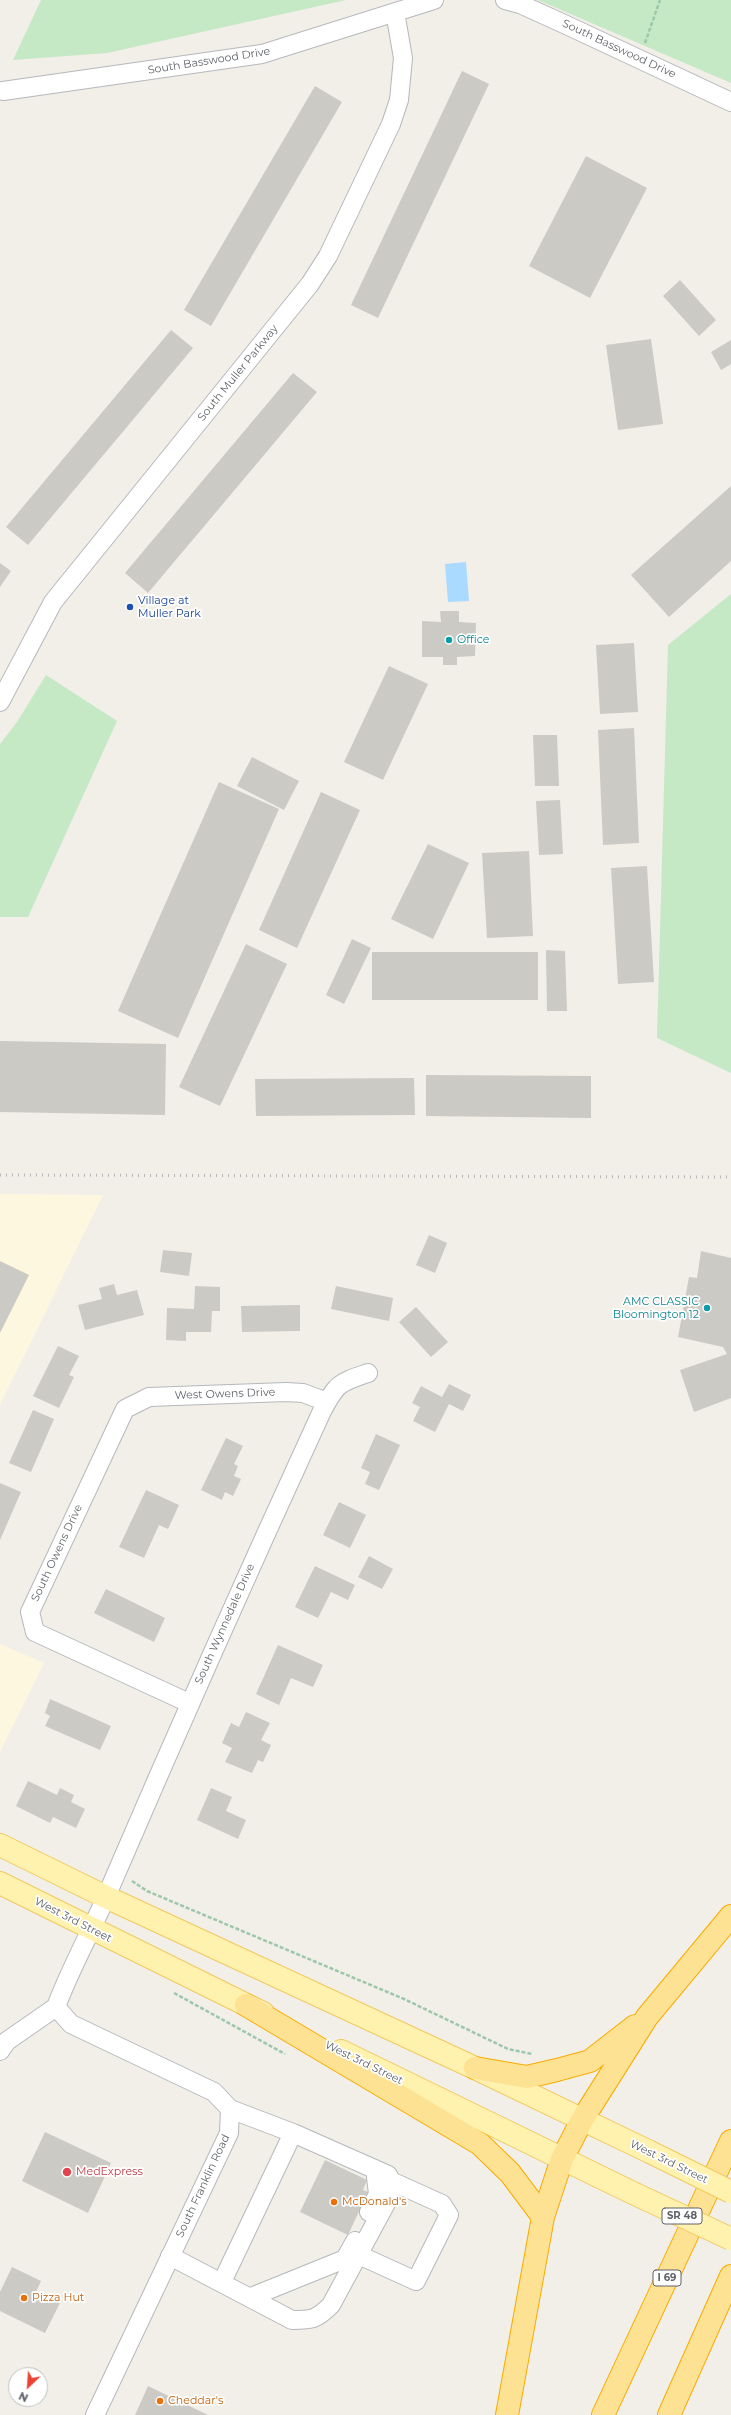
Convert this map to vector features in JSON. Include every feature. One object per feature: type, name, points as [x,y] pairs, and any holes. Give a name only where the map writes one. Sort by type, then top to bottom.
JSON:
[{"type":"highway","points":[[507,2415],[543,2217],[562,2159],[582,2120],[647,2017],[731,1916]]},
{"type":"highway","points":[[246,2005],[480,2144],[510,2173],[543,2217]]},
{"type":"highway","points":[[475,2068],[527,2077],[590,2061],[647,2017]]},
{"type":"highway","name":"I 69","points":[[603,2415],[731,2141]]},
{"type":"highway","points":[[669,2415],[731,2276]]},
{"type":"main road","name":"West 3rd Street","points":[[0,1845],[106,1897],[475,2068],[731,2192]]},
{"type":"main road","name":"West 3rd Street","points":[[0,1883],[91,1930],[562,2159],[731,2239]]},
{"type":"street","name":"South Basswood Drive","points":[[3,91],[262,54],[434,0]]},
{"type":"street","name":"South Basswood Drive","points":[[505,0],[520,4],[555,19],[731,102]]},
{"type":"street","name":"South Muller Parkway","points":[[0,702],[53,602],[319,270],[391,124],[398,100],[403,58],[395,12]]},
{"type":"street","name":"South Wynnedale Drive","points":[[91,1930],[189,1703],[327,1402],[339,1384],[368,1374]]},
{"type":"street","name":"West Owens Drive","points":[[125,1410],[149,1397],[286,1392],[303,1393],[327,1402]]},
{"type":"street","name":"South Owens Drive","points":[[125,1410],[30,1612],[35,1632],[189,1703]]},
{"type":"street","points":[[0,2051],[7,2040],[56,2007],[67,1977],[91,1930]]},
{"type":"street","points":[[56,2007],[71,2024],[214,2092],[230,2109],[293,2132],[388,2176],[390,2181],[390,2196],[354,2253],[345,2259],[250,2298]]},
{"type":"street","name":"South Franklin Road","points":[[95,2415],[229,2133],[230,2109]]},
{"type":"street","points":[[222,2282],[293,2132]]},
{"type":"street","points":[[170,2256],[292,2320],[308,2320],[319,2317],[331,2305],[378,2194],[375,2169]]},
{"type":"street","points":[[354,2253],[416,2282],[449,2215],[442,2204],[390,2181]]},
{"type":"path","points":[[644,44],[660,0]]},
{"type":"path","points":[[147,1891],[404,1999],[508,2049],[534,2054]]},
{"type":"shaded area","points":[[0,1194],[103,1195],[0,1405]]},
{"type":"shaded area","points":[[0,1644],[44,1663],[0,1752]]},
{"type":"green space","points":[[41,0],[346,0],[107,53],[13,60]]},
{"type":"green space","points":[[538,0],[731,0],[731,83]]},
{"type":"green space","points":[[731,594],[731,1073],[657,1038],[668,645]]},
{"type":"green space","points":[[46,675],[117,721],[28,917],[0,917],[0,744],[17,722]]},
{"type":"water","points":[[466,562],[469,601],[448,602],[445,564]]},
{"type":"building","points":[[462,71],[489,84],[378,318],[351,305]]},
{"type":"building","points":[[315,86],[342,102],[211,326],[184,310]]},
{"type":"building","points":[[586,156],[647,188],[590,298],[529,266]]},
{"type":"building","points":[[680,280],[716,320],[699,336],[663,296]]},
{"type":"building","points":[[171,330],[193,348],[28,545],[6,527]]},
{"type":"building","points":[[651,339],[663,424],[618,430],[606,345]]},
{"type":"building","points":[[731,340],[731,364],[721,370],[711,352]]},
{"type":"building","points":[[293,373],[317,392],[148,593],[125,573]]},
{"type":"building","points":[[731,486],[731,561],[669,617],[631,575]]},
{"type":"building","points":[[0,563],[11,571],[0,587]]},
{"type":"building","name":"Office","points":[[440,611],[459,611],[459,622],[476,623],[475,656],[457,657],[457,665],[443,665],[443,657],[422,657],[422,621],[441,622]]},
{"type":"building","points":[[634,643],[638,712],[600,714],[596,645]]},
{"type":"building","points":[[389,666],[428,684],[383,780],[344,762]]},
{"type":"building","points":[[634,728],[639,843],[603,845],[598,730]]},
{"type":"building","points":[[533,735],[557,735],[559,786],[535,786]]},
{"type":"building","points":[[252,757],[299,781],[284,810],[237,786]]},
{"type":"building","points":[[219,782],[279,809],[178,1038],[118,1011]]},
{"type":"building","points":[[321,792],[360,810],[297,948],[259,930]]},
{"type":"building","points":[[560,800],[563,854],[539,855],[536,801]]},
{"type":"building","points":[[428,844],[469,863],[433,939],[391,919]]},
{"type":"building","points":[[529,851],[533,936],[487,938],[482,853]]},
{"type":"building","points":[[647,866],[654,982],[618,984],[611,868]]},
{"type":"building","points":[[352,939],[371,948],[344,1004],[326,995]]},
{"type":"building","points":[[246,944],[287,964],[220,1106],[179,1087]]},
{"type":"building","points":[[546,950],[565,951],[567,1011],[547,1011]]},
{"type":"building","points":[[372,952],[538,952],[538,1000],[372,1000]]},
{"type":"building","points":[[0,1041],[166,1044],[165,1115],[0,1112]]},
{"type":"building","points":[[426,1075],[591,1076],[591,1118],[426,1116]]},
{"type":"building","points":[[414,1078],[415,1115],[256,1116],[255,1079]]},
{"type":"building","points":[[429,1235],[447,1243],[435,1273],[416,1265]]},
{"type":"building","points":[[163,1250],[192,1253],[189,1276],[160,1272]]},
{"type":"building","name":"AMC CLASSIC Bloomington 12","points":[[701,1251],[731,1258],[731,1398],[694,1412],[680,1370],[727,1354],[723,1347],[678,1337],[689,1277],[697,1278]]},
{"type":"building","points":[[0,1261],[29,1275],[0,1333]]},
{"type":"building","points":[[114,1284],[117,1295],[137,1290],[144,1315],[85,1330],[78,1305],[102,1299],[99,1288]]},
{"type":"building","points":[[195,1286],[220,1287],[220,1311],[212,1311],[211,1332],[186,1332],[186,1341],[166,1340],[167,1308],[194,1309]]},
{"type":"building","points":[[336,1286],[393,1298],[389,1321],[331,1309]]},
{"type":"building","points":[[300,1305],[300,1331],[242,1332],[241,1306]]},
{"type":"building","points":[[416,1307],[448,1342],[431,1357],[399,1322]]},
{"type":"building","points":[[58,1346],[79,1356],[69,1375],[74,1377],[59,1408],[33,1396]]},
{"type":"building","points":[[449,1384],[471,1395],[463,1411],[449,1404],[435,1432],[413,1421],[420,1407],[412,1403],[421,1386],[442,1397]]},
{"type":"building","points":[[33,1410],[54,1419],[31,1472],[9,1463]]},
{"type":"building","points":[[376,1434],[400,1445],[379,1490],[365,1484],[370,1472],[361,1468]]},
{"type":"building","points":[[226,1438],[243,1446],[234,1464],[238,1466],[234,1476],[241,1479],[233,1496],[225,1492],[222,1500],[201,1490]]},
{"type":"building","points":[[0,1483],[21,1492],[0,1540]]},
{"type":"building","points":[[146,1490],[179,1505],[168,1529],[159,1525],[144,1558],[119,1547]]},
{"type":"building","points":[[339,1502],[366,1515],[350,1548],[323,1535]]},
{"type":"building","points":[[369,1556],[393,1569],[382,1589],[358,1577]]},
{"type":"building","points":[[315,1566],[355,1585],[348,1600],[331,1592],[318,1618],[295,1607]]},
{"type":"building","points":[[106,1589],[165,1618],[154,1642],[94,1613]]},
{"type":"building","points":[[278,1645],[323,1665],[313,1687],[291,1678],[279,1705],[256,1694]]},
{"type":"building","points":[[50,1699],[111,1726],[100,1750],[45,1726],[50,1716],[45,1713]]},
{"type":"building","points":[[246,1712],[270,1723],[261,1740],[271,1745],[263,1762],[258,1760],[252,1773],[225,1762],[232,1748],[222,1743],[231,1723],[239,1727]]},
{"type":"building","points":[[28,1781],[57,1795],[60,1788],[74,1795],[71,1802],[85,1809],[76,1828],[53,1817],[50,1823],[16,1806]]},
{"type":"building","points":[[211,1788],[232,1797],[226,1811],[246,1820],[238,1839],[197,1820]]},
{"type":"building","name":"MedExpress","points":[[45,2132],[111,2163],[88,2213],[22,2181]]},
{"type":"building","name":"McDonald's","points":[[325,2160],[367,2180],[363,2190],[368,2192],[348,2235],[300,2212]]},
{"type":"building","name":"Pizza Hut","points":[[12,2267],[41,2281],[36,2292],[60,2303],[45,2333],[0,2311],[0,2292]]},
{"type":"building","name":"Cheddar's","points":[[148,2386],[208,2415],[135,2415]]},
{"type":"railway","points":[[0,1175],[731,1177]]},
{"type":"place","name":"Village at Muller Park","points":[[130,607]]},
{"type":"place","name":"Office","points":[[449,640]]},
{"type":"place","name":"AMC CLASSIC Bloomington 12","points":[[707,1308]]},
{"type":"place","name":"MedExpress","points":[[67,2172]]},
{"type":"place","name":"McDonald's","points":[[334,2202]]},
{"type":"place","name":"Pizza Hut","points":[[24,2298]]},
{"type":"place","name":"Cheddar's","points":[[160,2401]]}]
